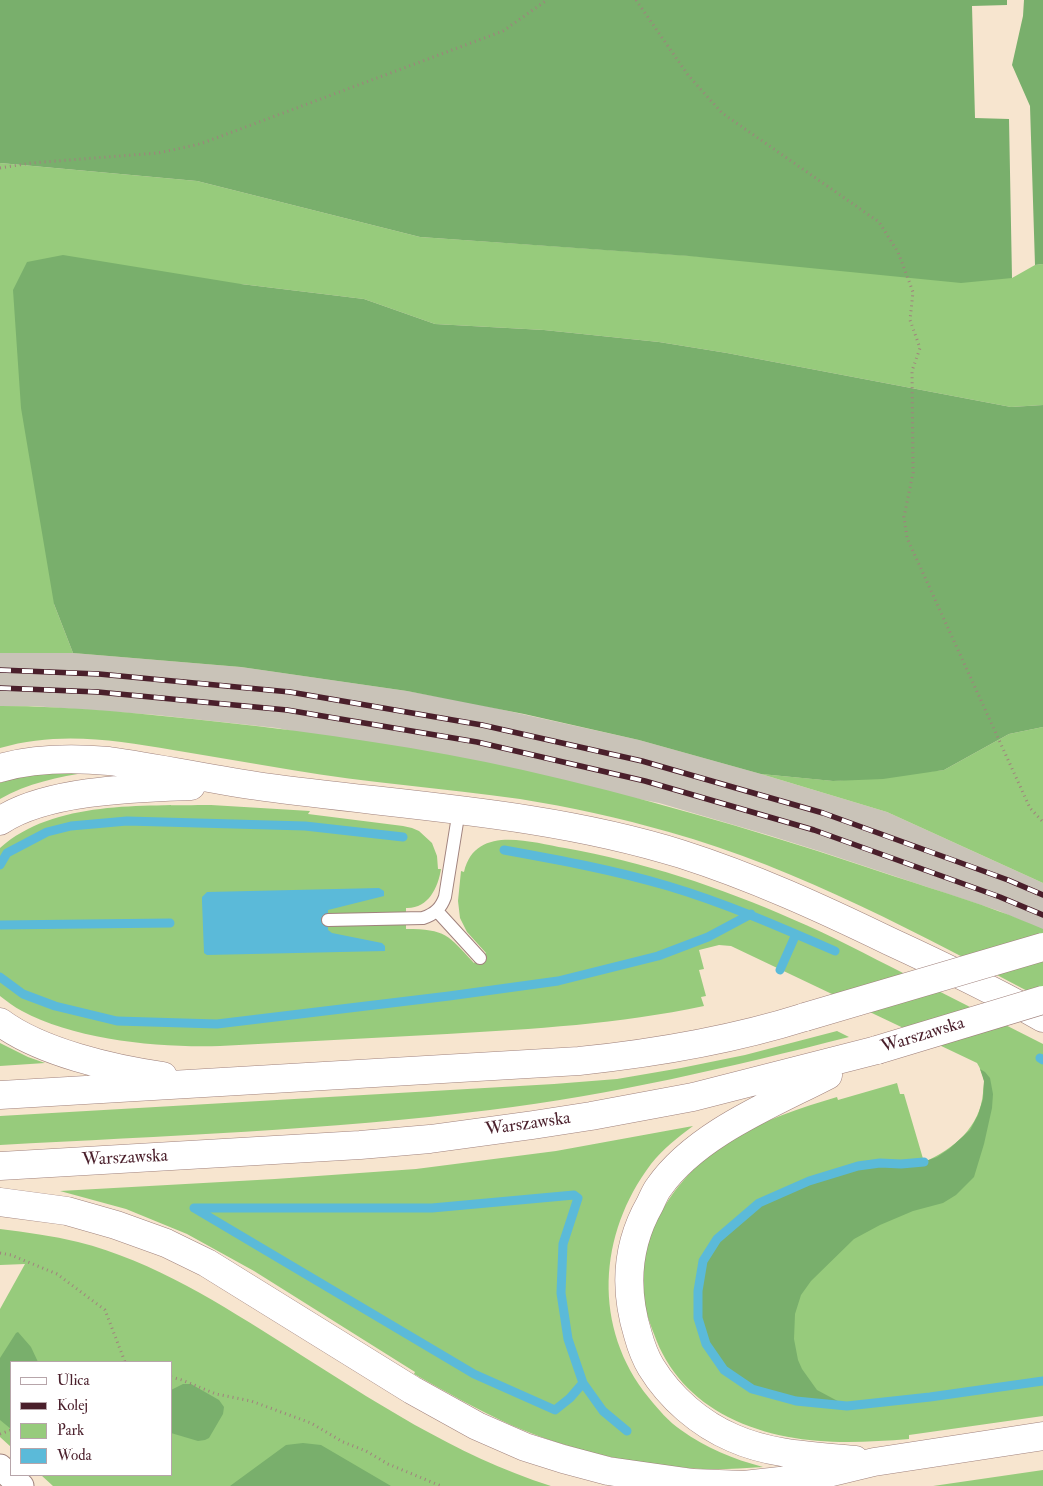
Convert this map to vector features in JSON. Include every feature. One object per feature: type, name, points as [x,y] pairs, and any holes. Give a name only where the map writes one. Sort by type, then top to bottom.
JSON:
[{"type":"main road","points":[[0,768],[48,760],[87,759],[129,764],[263,787],[523,818],[595,832],[681,854],[769,885],[989,988],[1043,1018]]},
{"type":"main road","points":[[0,821],[35,805],[100,792],[157,787],[263,787]]},
{"type":"main road","points":[[0,1095],[526,1064],[656,1052],[741,1035],[1043,947]]},
{"type":"main road","name":"Warszawska","points":[[0,1166],[350,1146],[430,1139],[591,1116],[693,1097],[877,1050],[1043,1000]]},
{"type":"main road","points":[[0,1022],[42,1045],[75,1056],[145,1074],[221,1083]]},
{"type":"main road","points":[[874,1462],[787,1453],[759,1447],[733,1438],[694,1415],[677,1400],[651,1367],[642,1348],[635,1325],[629,1285],[630,1265],[639,1224],[658,1187],[678,1164],[708,1140],[736,1122],[877,1050]]},
{"type":"main road","points":[[0,1202],[67,1211],[116,1225],[166,1243],[207,1263],[412,1390],[477,1426],[525,1447],[608,1471],[693,1483],[744,1485],[807,1478],[874,1462],[1043,1436]]},
{"type":"street","points":[[0,1467],[20,1486]]},
{"type":"lane","points":[[328,920],[423,918],[431,916],[437,911],[443,904],[445,897],[459,810]]},
{"type":"lane","points":[[437,911],[480,958]]},
{"type":"path","points":[[0,168],[158,152],[200,144],[503,31],[547,0]]},
{"type":"path","points":[[636,0],[688,75],[722,113],[879,222],[898,252],[913,292],[910,320],[920,348],[912,371],[913,473],[904,517],[906,538],[1030,808],[1043,822]]},
{"type":"path","points":[[0,1252],[57,1274],[105,1310],[125,1361]]},
{"type":"path","points":[[172,1377],[216,1394],[251,1402],[311,1423],[343,1442],[366,1451],[388,1464],[441,1486]]},
{"type":"shaded area","points":[[0,653],[73,653],[241,667],[407,691],[468,702],[639,740],[887,812],[1043,883],[1043,930],[999,911],[822,852],[659,803],[277,728],[156,715],[33,706],[0,706]]},
{"type":"green space","points":[[0,0],[1007,0],[1007,5],[972,6],[975,118],[1009,119],[1012,278],[961,283],[689,256],[420,237],[197,181],[0,163]]},
{"type":"green space","points":[[1024,0],[1043,0],[1043,264],[1035,265],[1030,106],[1012,65],[1023,16]]},
{"type":"green space","points":[[0,163],[197,181],[420,237],[1012,278],[1035,265],[1043,264],[1043,405],[1011,407],[727,353],[659,342],[544,330],[435,324],[364,299],[241,284],[54,604],[73,653],[0,653]]},
{"type":"green space","points":[[63,255],[241,284],[364,299],[435,324],[544,330],[659,342],[727,353],[1011,407],[1043,405],[1043,727],[1009,734],[944,770],[883,779],[833,781],[761,774],[639,740],[524,714],[407,691],[241,667],[73,653],[54,604],[21,408],[13,290],[27,262]]},
{"type":"green space","points":[[0,706],[55,707],[138,713],[335,736],[523,770],[693,813],[947,893],[1043,929],[1043,999],[906,928],[813,884],[718,847],[669,832],[595,813],[520,799],[320,775],[108,740],[44,740],[0,748]]},
{"type":"green space","points":[[1043,727],[1043,883],[887,812],[761,774],[834,781],[944,770],[1009,734]]},
{"type":"green space","points":[[51,772],[89,772],[32,785],[0,799],[0,783],[13,778]]},
{"type":"green space","points":[[211,805],[310,811],[308,814],[403,826],[419,831],[432,843],[437,856],[438,869],[441,869],[431,896],[420,905],[406,908],[406,929],[438,932],[452,940],[474,963],[486,953],[467,932],[460,918],[458,901],[461,871],[464,872],[470,857],[480,847],[492,842],[521,840],[536,842],[652,868],[709,886],[765,907],[835,938],[1043,1044],[1043,1416],[909,1435],[909,1439],[839,1442],[794,1438],[750,1426],[715,1410],[683,1383],[666,1360],[648,1317],[643,1293],[644,1265],[648,1243],[666,1203],[679,1185],[711,1154],[742,1134],[796,1110],[837,1097],[838,1100],[897,1083],[900,1094],[904,1094],[924,1162],[945,1151],[964,1135],[977,1116],[983,1093],[984,1081],[977,1063],[731,946],[719,945],[699,950],[704,969],[699,970],[706,996],[701,997],[704,1006],[576,1025],[512,1030],[220,1046],[171,1045],[118,1040],[67,1029],[22,1011],[0,996],[0,848],[22,832],[46,821],[73,814],[129,806]]},
{"type":"green space","points":[[837,1031],[849,1037],[671,1079],[536,1104],[368,1123],[0,1145],[0,1116],[617,1079],[745,1055]]},
{"type":"green space","points":[[0,1043],[28,1057],[45,1063],[0,1066]]},
{"type":"green space","points":[[980,1069],[990,1078],[993,1094],[984,1144],[974,1177],[956,1195],[943,1203],[913,1211],[880,1225],[854,1239],[811,1281],[801,1295],[795,1314],[794,1339],[798,1360],[817,1390],[847,1406],[796,1401],[752,1389],[724,1370],[706,1344],[698,1318],[698,1291],[703,1261],[717,1239],[759,1203],[809,1181],[858,1166],[880,1163],[923,1162],[937,1157],[970,1130],[978,1115],[983,1099],[984,1081]]},
{"type":"green space","points":[[693,1126],[651,1164],[633,1191],[620,1220],[612,1250],[609,1281],[611,1312],[618,1342],[631,1371],[649,1398],[664,1415],[681,1430],[710,1448],[730,1457],[763,1467],[710,1469],[654,1465],[630,1461],[581,1450],[511,1425],[414,1374],[415,1372],[254,1271],[187,1234],[126,1209],[60,1191],[416,1169],[556,1151]]},
{"type":"green space","points":[[0,1229],[78,1242],[134,1260],[187,1286],[238,1315],[414,1425],[481,1459],[551,1486],[53,1486],[42,1476],[172,1476],[172,1361],[10,1361],[10,1446],[0,1437],[0,1309],[25,1264],[0,1265]]},
{"type":"green space","points":[[18,1332],[31,1347],[38,1361],[10,1361],[10,1428],[0,1420],[0,1358]]},
{"type":"green space","points":[[183,1384],[191,1384],[219,1400],[224,1407],[223,1414],[209,1438],[198,1441],[172,1433],[172,1390]]},
{"type":"green space","points":[[303,1443],[321,1445],[391,1486],[230,1486],[286,1445]]},
{"type":"green space","points":[[1043,1470],[1043,1486],[933,1486]]},
{"type":"water","points":[[379,888],[384,891],[384,896],[328,910],[328,930],[332,933],[382,943],[385,946],[385,951],[207,955],[204,953],[202,897],[207,892]]},
{"type":"waterway","points":[[0,865],[7,853],[47,832],[71,826],[127,821],[305,826],[403,837]]},
{"type":"waterway","points":[[504,850],[607,870],[668,886],[773,924],[835,951]]},
{"type":"waterway","points":[[0,977],[23,994],[55,1006],[117,1021],[217,1024],[558,981],[658,956],[708,937],[751,914]]},
{"type":"waterway","points":[[0,925],[170,923]]},
{"type":"waterway","points":[[780,970],[796,934]]},
{"type":"waterway","points":[[924,1162],[880,1163],[858,1166],[809,1181],[759,1203],[717,1239],[703,1261],[698,1291],[698,1318],[706,1344],[724,1370],[752,1389],[796,1401],[847,1406],[930,1397],[1043,1381]]},
{"type":"waterway","points":[[194,1208],[432,1208],[574,1195],[578,1198],[563,1244],[561,1293],[568,1339],[583,1383],[603,1411],[627,1431]]},
{"type":"waterway","points":[[194,1208],[474,1374],[555,1410],[570,1398],[583,1383]]},
{"type":"railway","points":[[0,670],[99,674],[290,692],[482,725],[642,761],[823,813],[1008,880],[1043,895]]},
{"type":"railway","points":[[0,688],[98,692],[287,710],[477,742],[645,781],[814,830],[1000,897],[1043,915]]}]
